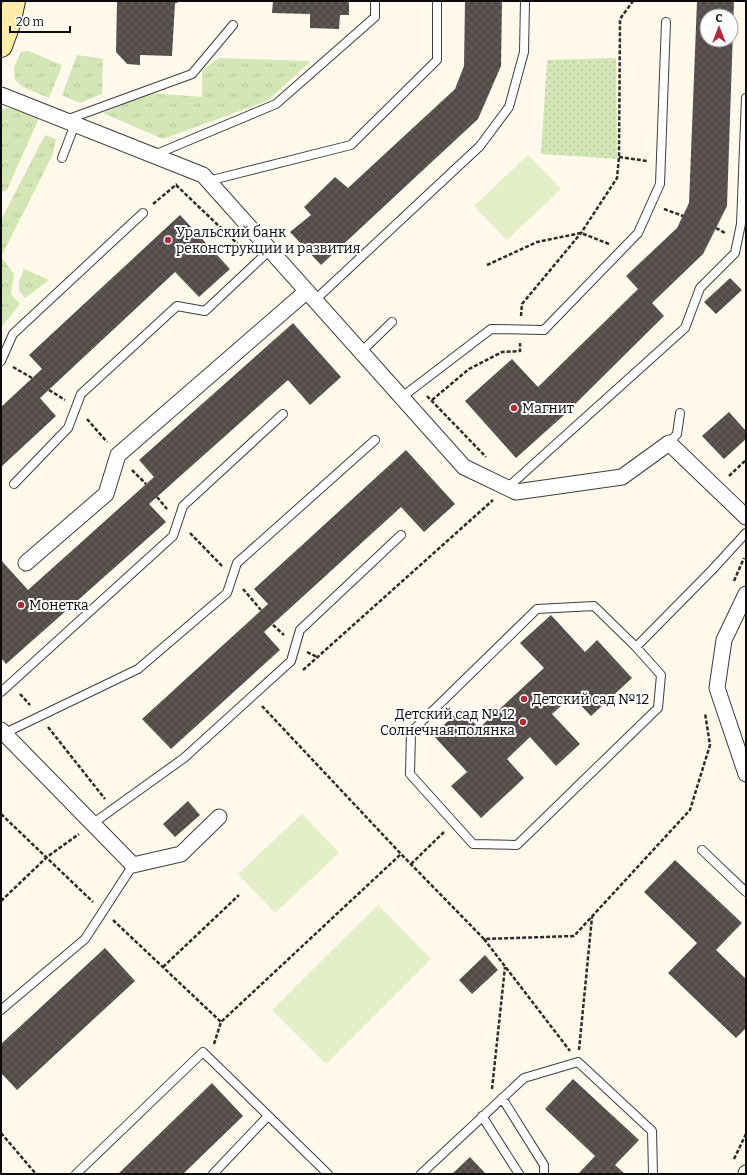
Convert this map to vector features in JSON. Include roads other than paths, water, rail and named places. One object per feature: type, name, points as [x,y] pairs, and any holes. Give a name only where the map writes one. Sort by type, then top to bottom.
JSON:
[{"type":"main road","points":[[1,46],[9,24],[14,1]]},
{"type":"street","points":[[1,94],[204,175],[464,467],[516,492],[622,477],[669,442],[746,517]]},
{"type":"street","points":[[26,563],[106,494],[118,455],[311,296]]},
{"type":"street","points":[[746,594],[724,640],[717,688],[746,774]]},
{"type":"street","points":[[2,733],[133,866],[181,854],[219,817]]},
{"type":"lane","points":[[153,155],[276,104],[375,17],[376,1]]},
{"type":"lane","points":[[208,181],[351,145],[437,60],[437,1]]},
{"type":"lane","points":[[311,296],[480,146],[509,107],[524,52],[525,1]]},
{"type":"lane","points":[[402,397],[491,329],[544,330],[638,233],[660,184],[666,22]]},
{"type":"lane","points":[[62,158],[70,122],[192,74],[233,24]]},
{"type":"lane","points":[[507,488],[685,328],[700,288],[735,253],[741,224],[746,98]]},
{"type":"lane","points":[[2,361],[13,334],[143,212]]},
{"type":"lane","points":[[14,484],[68,428],[81,394],[177,306],[205,311],[270,250]]},
{"type":"lane","points":[[361,352],[392,322]]},
{"type":"lane","points":[[669,442],[677,434],[680,413]]},
{"type":"lane","points":[[1,692],[174,536],[182,506],[282,414]]},
{"type":"lane","points":[[2,733],[138,670],[227,593],[237,563],[375,440]]},
{"type":"lane","points":[[636,647],[712,570],[746,533]]},
{"type":"lane","points":[[92,824],[184,758],[291,661],[300,630],[401,535]]},
{"type":"lane","points":[[594,606],[636,647],[661,676],[658,708],[517,845],[473,844],[410,774],[411,732],[537,609],[594,606]]},
{"type":"lane","points":[[702,850],[746,892]]},
{"type":"lane","points":[[1,1010],[85,939],[133,866]]},
{"type":"lane","points":[[76,1174],[203,1052],[325,1173]]},
{"type":"lane","points":[[421,1174],[524,1078],[578,1062],[652,1131],[653,1174]]},
{"type":"lane","points":[[502,1098],[544,1165],[544,1174]]},
{"type":"lane","points":[[213,1174],[268,1116]]},
{"type":"lane","points":[[482,1116],[519,1174]]},
{"type":"place","name":"Уральский банк реконструкции и развития","points":[[168,240]]},
{"type":"place","name":"Магнит","points":[[514,408]]},
{"type":"place","name":"Монетка","points":[[21,605]]},
{"type":"place","name":"Детский сад №12","points":[[524,699]]},
{"type":"place","name":"Детский сад № 12 Солнечная полянка","points":[[523,722]]}]
